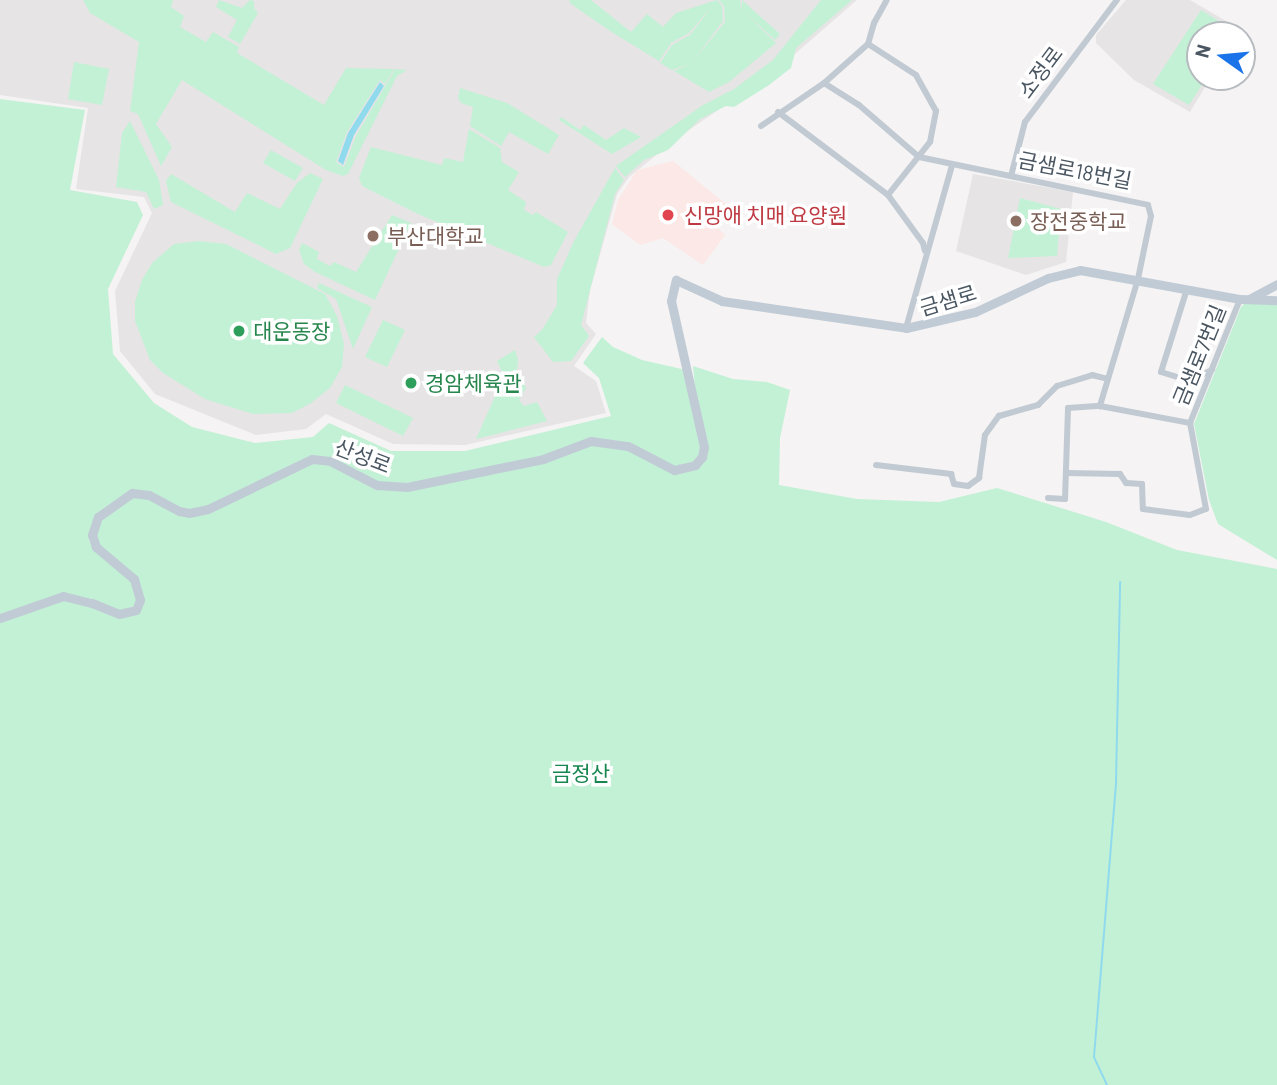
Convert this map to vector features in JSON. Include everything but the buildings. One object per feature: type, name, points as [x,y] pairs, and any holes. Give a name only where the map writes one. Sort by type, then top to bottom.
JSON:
[{"type":"main road","name":"금샘로","points":[[676,281],[722,301],[906,328],[975,312],[1048,278],[1080,270],[1245,299],[1277,300]]},
{"type":"main road","name":"산성로","points":[[0,618],[63,596],[92,603],[119,614],[136,610],[140,600],[134,579],[96,547],[92,536],[98,517],[132,494],[149,495],[179,511],[189,513],[208,509],[312,459],[330,461],[377,485],[407,487],[543,459],[591,441],[628,446],[674,470],[695,465],[704,447],[671,301],[676,281]]},
{"type":"main road","points":[[1245,299],[1277,284]]},
{"type":"street","points":[[761,126],[824,83],[868,44],[874,23],[887,0]]},
{"type":"street","name":"소정로","points":[[1011,176],[1025,122],[1117,0]]},
{"type":"street","points":[[868,44],[916,75],[936,111],[930,142],[888,195]]},
{"type":"street","name":"금샘로18번길","points":[[824,83],[859,105],[919,157],[1148,205],[1151,216],[1138,279]]},
{"type":"street","points":[[778,112],[888,195],[923,243],[926,255]]},
{"type":"street","points":[[906,328],[952,165]]},
{"type":"street","points":[[1100,406],[1138,279]]},
{"type":"street","points":[[1187,289],[1161,372],[1190,381],[1212,370]]},
{"type":"street","name":"금샘로7번길","points":[[1190,423],[1100,406],[1068,408],[1066,473],[1120,474],[1126,482],[1142,484],[1143,509],[1190,515],[1206,509],[1190,423],[1245,299]]},
{"type":"street","points":[[876,465],[951,474],[954,484],[968,486],[979,478],[985,435],[999,416],[1038,405],[1057,386],[1092,375],[1108,379]]},
{"type":"street","points":[[1048,498],[1065,499],[1066,473]]},
{"type":"shaded area","name":"부산대학교","points":[[0,0],[857,0],[773,73],[680,136],[629,177],[617,194],[590,290],[586,323],[596,334],[574,366],[596,381],[606,413],[465,445],[393,444],[326,414],[306,429],[256,435],[155,394],[120,351],[115,291],[152,213],[144,197],[76,189],[88,108],[0,95]]},
{"type":"shaded area","points":[[1126,0],[1190,0],[1226,21],[1186,21],[1186,91],[1203,91],[1190,112],[1134,80],[1096,43],[1096,35]]},
{"type":"shaded area","name":"신망애 치매 요양원","points":[[673,161],[727,205],[715,225],[725,235],[703,265],[663,238],[640,245],[612,224],[618,200],[637,170]]},
{"type":"shaded area","name":"장전중학교","points":[[973,174],[1073,192],[1066,262],[1026,275],[956,251]]},
{"type":"green space","points":[[83,0],[173,0],[171,7],[184,16],[180,27],[206,42],[213,32],[239,47],[237,53],[324,105],[346,68],[394,69],[385,84],[380,80],[347,132],[336,162],[344,167],[356,136],[395,69],[407,70],[397,76],[348,174],[343,176],[326,170],[182,80],[156,124],[172,147],[161,166],[138,114],[130,111],[139,42],[90,13]]},
{"type":"green space","points":[[219,0],[242,8],[250,0],[254,1],[254,8],[258,13],[240,44],[228,37],[237,20],[216,7]]},
{"type":"green space","points":[[569,0],[591,0],[631,32],[647,14],[663,27],[676,13],[717,0],[722,6],[723,21],[692,62],[725,22],[724,6],[719,0],[740,0],[742,11],[742,0],[780,34],[775,40],[744,12],[776,43],[729,82],[709,92],[674,71],[690,64],[672,70],[660,63],[672,45],[690,35],[712,6],[689,33],[671,43],[659,61],[610,31]]},
{"type":"green space","points":[[821,0],[852,0],[796,48],[791,68],[734,107],[726,106],[700,119],[668,150],[644,160],[625,177],[616,166],[703,105],[734,89],[773,60]]},
{"type":"green space","points":[[1201,10],[1219,21],[1194,21]]},
{"type":"green space","points":[[1186,33],[1186,91],[1198,91],[1189,105],[1153,84]]},
{"type":"green space","points":[[74,62],[109,69],[102,105],[68,99]]},
{"type":"green space","points":[[460,88],[507,103],[559,135],[548,154],[509,132],[501,146],[470,126],[473,107],[461,103],[458,98]]},
{"type":"green space","points":[[0,99],[85,110],[70,190],[137,202],[143,215],[108,289],[113,354],[154,403],[192,427],[255,443],[313,437],[329,423],[391,451],[465,451],[611,416],[599,378],[583,363],[602,337],[613,347],[642,360],[686,370],[703,449],[696,461],[675,468],[606,439],[541,458],[409,485],[379,484],[312,457],[207,508],[184,512],[131,492],[108,507],[89,541],[132,578],[138,604],[120,613],[64,594],[0,616]]},
{"type":"green space","points":[[561,117],[580,130],[584,125],[606,140],[624,128],[641,137],[612,154],[559,120]]},
{"type":"green space","points":[[130,121],[159,180],[163,205],[154,209],[146,192],[116,187],[122,133]]},
{"type":"green space","points":[[469,129],[500,148],[502,162],[519,172],[508,190],[526,202],[524,210],[533,215],[536,212],[568,232],[551,265],[544,267],[418,214],[362,186],[359,178],[371,147],[442,165],[444,158],[463,162]]},
{"type":"green space","points":[[271,150],[303,168],[295,181],[263,163]]},
{"type":"green space","points":[[615,168],[624,180],[615,194],[581,325],[589,336],[571,361],[553,362],[534,337],[542,330],[557,305],[557,279],[574,241]]},
{"type":"green space","points":[[310,173],[323,179],[290,248],[276,254],[171,202],[166,181],[171,174],[235,212],[247,193],[280,209],[297,183]]},
{"type":"green space","points":[[1020,198],[1061,209],[1057,256],[1008,258]]},
{"type":"green space","points":[[392,215],[411,223],[375,300],[315,272],[304,264],[299,250],[302,243],[319,252],[317,259],[330,266],[334,262],[356,272]]},
{"type":"green space","name":"대운동장","points":[[199,241],[226,244],[325,294],[337,316],[344,344],[342,367],[330,388],[311,403],[292,413],[253,414],[205,399],[163,373],[150,360],[135,321],[135,302],[142,280],[152,263],[174,244]]},
{"type":"green space","points":[[319,283],[372,307],[353,349],[336,299],[317,288]]},
{"type":"green space","points":[[1250,299],[1277,300],[1277,560],[1218,524],[1209,500],[1194,424],[1241,307]]},
{"type":"green space","points":[[383,320],[405,330],[387,367],[365,357]]},
{"type":"green space","points":[[515,350],[517,372],[526,388],[519,400],[524,406],[537,402],[547,421],[476,439],[504,376],[497,361]]},
{"type":"green space","name":"금정산","points":[[693,366],[733,379],[767,382],[790,390],[780,438],[779,485],[857,499],[939,502],[997,488],[1106,522],[1177,550],[1277,569],[1277,1085],[0,1085],[0,620],[61,597],[119,616],[135,613],[140,589],[94,542],[97,520],[132,495],[147,496],[183,514],[207,512],[312,461],[328,463],[377,487],[408,488],[587,444],[627,448],[675,473],[702,461]]},
{"type":"green space","points":[[345,385],[413,418],[403,436],[336,403]]},
{"type":"water","points":[[380,82],[384,86],[354,135],[343,165],[338,161],[348,133]]},
{"type":"waterway","points":[[1107,1085],[1094,1057],[1116,781],[1120,582]]},
{"type":"place","name":"신망애 치매 요양원","points":[[668,215]]},
{"type":"place","name":"장전중학교","points":[[1016,221]]},
{"type":"place","name":"부산대학교","points":[[373,236]]},
{"type":"place","name":"대운동장","points":[[239,331]]},
{"type":"place","name":"경암체육관","points":[[411,383]]}]
